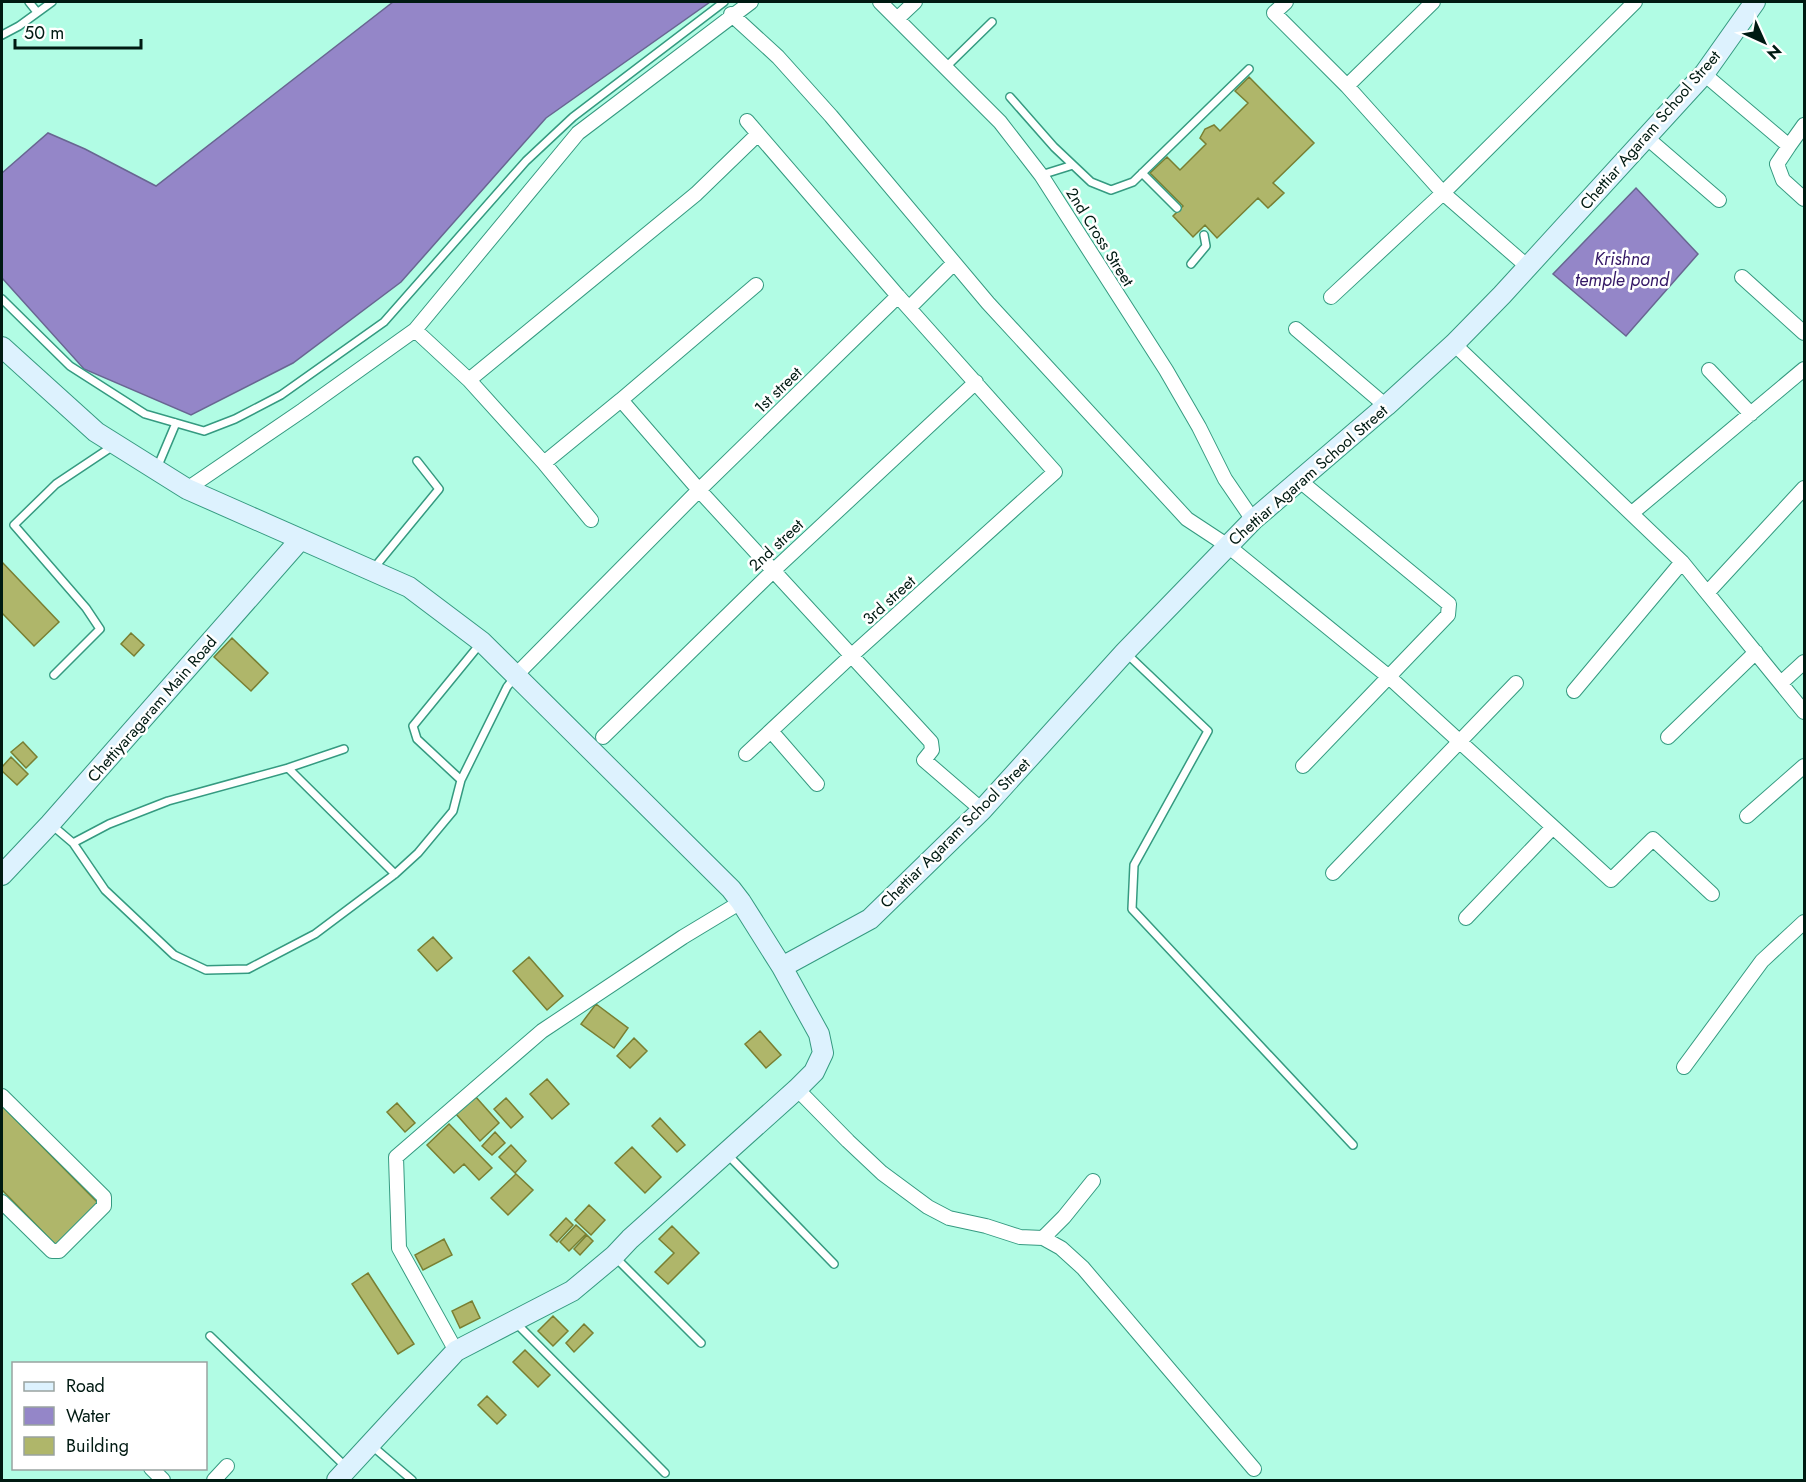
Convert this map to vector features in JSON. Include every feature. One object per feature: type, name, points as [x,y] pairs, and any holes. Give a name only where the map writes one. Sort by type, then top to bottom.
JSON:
[{"type":"street","points":[[187,489],[415,330],[578,133],[731,14],[751,2]]},
{"type":"street","name":"2nd Cross Street","points":[[880,2],[1000,122],[1041,175],[1166,370],[1199,427],[1225,479],[1253,520]]},
{"type":"street","points":[[897,19],[915,2]]},
{"type":"street","points":[[1286,2],[1274,13],[1347,86],[1443,193],[1528,267]]},
{"type":"street","points":[[1347,86],[1433,2]]},
{"type":"street","points":[[1331,297],[1443,193],[1635,2]]},
{"type":"street","name":"Chettiar Agaram School Street","points":[[782,967],[870,919],[982,810],[1125,652],[1253,520],[1386,406],[1454,344],[1528,267],[1704,74],[1755,2]]},
{"type":"street","points":[[731,14],[778,57],[954,263],[1187,519],[1228,546],[1389,677],[1611,880],[1653,839],[1712,894]]},
{"type":"street","points":[[1704,74],[1789,146]]},
{"type":"street","points":[[747,121],[898,296],[976,382]]},
{"type":"street","points":[[1804,125],[1777,164],[1783,180],[1804,199]]},
{"type":"street","points":[[469,380],[696,194],[758,134]]},
{"type":"street","points":[[1646,137],[1719,200]]},
{"type":"street","points":[[909,308],[954,263]]},
{"type":"street","points":[[1742,277],[1804,333]]},
{"type":"street","points":[[544,463],[756,285]]},
{"type":"street","name":"1st street","points":[[515,676],[699,490],[898,296]]},
{"type":"street","points":[[1296,329],[1386,406]]},
{"type":"street","points":[[415,330],[469,380],[544,463],[591,520]]},
{"type":"street","points":[[1454,344],[1682,562],[1804,712]]},
{"type":"street","points":[[2,347],[96,432],[187,489],[409,587],[482,642],[731,890],[782,967],[819,1034],[823,1053],[814,1071],[796,1089],[614,1256],[572,1291],[456,1351],[343,1475]]},
{"type":"street","points":[[1632,513],[1804,369]]},
{"type":"street","points":[[1709,370],[1751,414]]},
{"type":"street","name":"3rd street","points":[[746,754],[851,656],[1056,472],[976,382]]},
{"type":"street","name":"2nd street","points":[[603,736],[773,571],[976,382]]},
{"type":"street","points":[[621,400],[699,490],[931,742],[932,750],[924,760],[982,810]]},
{"type":"street","points":[[1300,481],[1449,604],[1448,615],[1304,766]]},
{"type":"street","points":[[1708,592],[1804,488]]},
{"type":"street","name":"Chettiyaragaram Main Road","points":[[2,875],[50,824],[300,540]]},
{"type":"street","points":[[1574,691],[1682,562]]},
{"type":"street","points":[[1668,737],[1756,652]]},
{"type":"street","points":[[1781,683],[1804,662]]},
{"type":"street","points":[[1333,873],[1516,683]]},
{"type":"street","points":[[771,731],[817,784]]},
{"type":"street","points":[[1748,816],[1804,766]]},
{"type":"street","points":[[1466,918],[1553,827]]},
{"type":"street","points":[[456,1351],[399,1248],[396,1157],[543,1032],[683,937],[741,902]]},
{"type":"street","points":[[1684,1067],[1762,961],[1804,922]]},
{"type":"street","points":[[796,1089],[882,1173],[928,1206],[949,1218],[986,1226],[1020,1237],[1043,1238],[1061,1248],[1083,1268],[1254,1469]]},
{"type":"street","points":[[2,1096],[104,1197],[104,1206],[58,1251],[52,1251],[2,1202]]},
{"type":"street","points":[[1043,1238],[1064,1217],[1093,1181]]},
{"type":"street","points":[[214,1480],[227,1466]]},
{"type":"lane","points":[[29,2],[37,12]]},
{"type":"lane","points":[[2,36],[52,2]]},
{"type":"lane","points":[[2,299],[70,366],[145,414],[204,431],[236,419],[281,395],[384,322],[526,161],[573,117],[724,2]]},
{"type":"lane","points":[[945,68],[992,22]]},
{"type":"lane","points":[[1010,97],[1091,182],[1111,190],[1133,182],[1250,69]]},
{"type":"lane","points":[[1041,175],[1073,165]]},
{"type":"lane","points":[[1142,173],[1177,208]]},
{"type":"lane","points":[[1191,264],[1206,246],[1204,235]]},
{"type":"lane","points":[[157,470],[176,423]]},
{"type":"lane","points":[[54,675],[100,629],[86,608],[14,525],[56,484],[116,444]]},
{"type":"lane","points":[[372,570],[439,489],[417,460]]},
{"type":"lane","points":[[461,780],[417,739],[413,726],[482,642]]},
{"type":"lane","points":[[1125,652],[1208,731],[1134,865],[1132,909],[1353,1145]]},
{"type":"lane","points":[[50,824],[72,843],[105,890],[174,955],[206,970],[248,969],[315,934],[395,874],[418,853],[453,811],[461,780],[507,687],[515,676]]},
{"type":"lane","points":[[72,843],[109,824],[168,801],[288,768],[344,749]]},
{"type":"lane","points":[[288,768],[395,874]]},
{"type":"lane","points":[[725,1152],[834,1264]]},
{"type":"lane","points":[[614,1256],[701,1343]]},
{"type":"lane","points":[[514,1321],[666,1473]]},
{"type":"lane","points":[[210,1336],[343,1475]]},
{"type":"lane","points":[[370,1445],[412,1480]]},
{"type":"water","points":[[393,2],[710,2],[546,118],[401,282],[293,363],[191,415],[84,369],[2,278],[2,173],[48,133],[85,149],[156,186]]},
{"type":"water","name":"Krishna temple pond","points":[[1636,188],[1698,254],[1626,336],[1553,274]]},
{"type":"building","points":[[1249,77],[1314,143],[1273,183],[1284,193],[1268,208],[1258,198],[1217,238],[1205,225],[1193,237],[1173,216],[1183,206],[1150,173],[1167,157],[1180,170],[1206,144],[1200,138],[1205,129],[1214,125],[1220,131],[1248,103],[1235,91]]},
{"type":"building","points":[[2,562],[59,622],[34,646],[2,613]]},
{"type":"building","points":[[131,633],[144,645],[134,656],[121,644]]},
{"type":"building","points":[[232,638],[268,673],[251,691],[214,657]]},
{"type":"building","points":[[23,742],[37,757],[26,768],[11,752]]},
{"type":"building","points":[[11,757],[28,774],[17,785],[2,771],[2,767]]},
{"type":"building","points":[[433,937],[452,958],[437,971],[418,950]]},
{"type":"building","points":[[529,957],[563,996],[547,1010],[513,971]]},
{"type":"building","points":[[596,1004],[628,1028],[614,1048],[581,1024]]},
{"type":"building","points":[[760,1031],[781,1055],[766,1068],[745,1044]]},
{"type":"building","points":[[634,1038],[647,1051],[630,1068],[617,1056]]},
{"type":"building","points":[[547,1079],[569,1104],[552,1119],[530,1094]]},
{"type":"building","points":[[475,1096],[499,1123],[480,1141],[456,1114]]},
{"type":"building","points":[[506,1098],[523,1117],[511,1128],[494,1109]]},
{"type":"building","points":[[397,1103],[415,1123],[405,1132],[387,1112]]},
{"type":"building","points":[[2,1106],[99,1204],[57,1246],[2,1190]]},
{"type":"building","points":[[660,1118],[685,1145],[677,1152],[652,1126]]},
{"type":"building","points":[[449,1124],[492,1168],[479,1180],[464,1164],[454,1173],[427,1145]]},
{"type":"building","points":[[495,1132],[505,1143],[492,1155],[482,1146]]},
{"type":"building","points":[[511,1145],[526,1161],[515,1173],[499,1157]]},
{"type":"building","points":[[632,1147],[661,1177],[645,1193],[615,1163]]},
{"type":"building","points":[[516,1174],[533,1190],[508,1215],[491,1198]]},
{"type":"building","points":[[589,1205],[605,1220],[591,1235],[575,1220]]},
{"type":"building","points":[[566,1218],[573,1225],[557,1242],[550,1235]]},
{"type":"building","points":[[576,1225],[586,1234],[569,1251],[560,1242]]},
{"type":"building","points":[[672,1226],[699,1253],[668,1284],[655,1272],[674,1253],[659,1239]]},
{"type":"building","points":[[587,1235],[593,1241],[580,1255],[574,1249]]},
{"type":"building","points":[[444,1239],[452,1255],[423,1270],[415,1255]]},
{"type":"building","points":[[368,1273],[414,1344],[398,1354],[352,1284]]},
{"type":"building","points":[[472,1301],[480,1318],[460,1328],[452,1311]]},
{"type":"building","points":[[553,1316],[568,1331],[553,1346],[538,1331]]},
{"type":"building","points":[[584,1324],[593,1333],[574,1352],[566,1343]]},
{"type":"building","points":[[525,1350],[550,1375],[538,1387],[513,1362]]},
{"type":"building","points":[[487,1396],[506,1415],[497,1424],[478,1405]]}]
